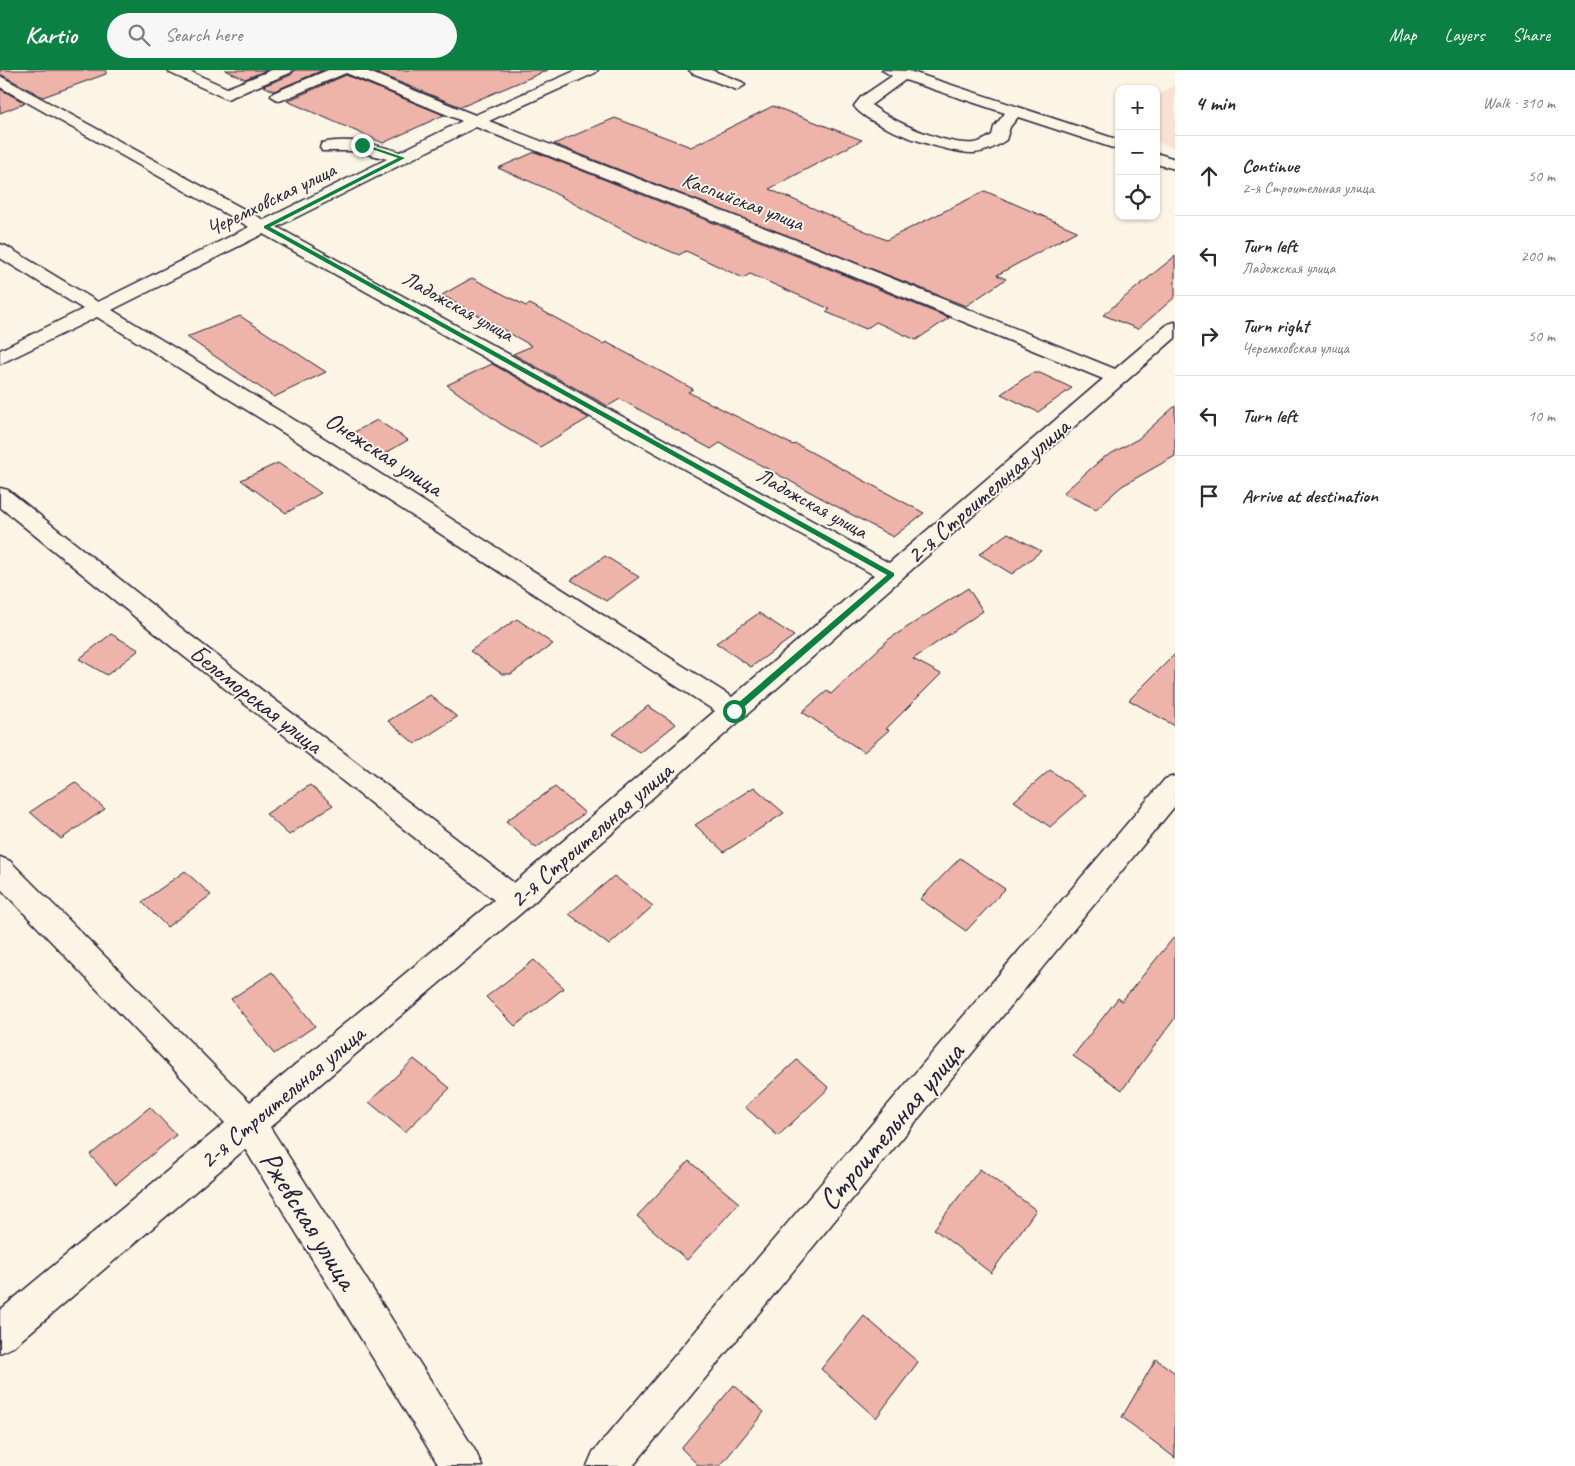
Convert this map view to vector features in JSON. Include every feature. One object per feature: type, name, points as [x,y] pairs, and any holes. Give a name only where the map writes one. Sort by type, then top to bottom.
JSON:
[{"type":"street","points":[[175,70],[227,94],[285,70]]},
{"type":"street","points":[[280,96],[341,70]]},
{"type":"street","name":"Каспийская улица","points":[[351,70],[475,121],[815,254],[1118,378]]},
{"type":"street","name":"Черемховская улица","points":[[0,358],[266,227],[475,121],[590,70]]},
{"type":"street","points":[[697,70],[737,85]]},
{"type":"street","points":[[1015,110],[1002,127],[1000,137],[986,145],[974,148],[926,138],[890,122],[862,106],[897,72],[1015,110],[1115,144]]},
{"type":"street","name":"Ладожская улица","points":[[0,81],[892,575]]},
{"type":"street","points":[[328,147],[343,144],[362,145],[402,158]]},
{"type":"street","points":[[1160,159],[1175,164]]},
{"type":"street","name":"Онежская улица","points":[[0,250],[303,435],[734,711]]},
{"type":"street","name":"2-я Строительная улица","points":[[0,1334],[515,900],[1175,328]]},
{"type":"street","name":"Беломорская улица","points":[[0,495],[181,641],[515,900]]},
{"type":"street","name":"Строительная улица","points":[[607,1466],[1175,787]]},
{"type":"street","name":"Ржевская улица","points":[[0,869],[249,1124],[462,1466]]},
{"type":"shaded area","points":[[1175,85],[1175,148],[1160,143],[1160,94]]},
{"type":"building","points":[[0,70],[106,70],[106,74],[43,97],[0,74]]},
{"type":"building","points":[[225,70],[267,70],[245,79]]},
{"type":"building","points":[[295,70],[323,70],[274,91],[263,86],[291,75]]},
{"type":"building","points":[[369,70],[548,70],[461,107]]},
{"type":"building","points":[[346,75],[444,115],[383,143],[287,101]]},
{"type":"building","points":[[0,89],[25,103],[0,113]]},
{"type":"building","points":[[773,106],[862,140],[769,189],[886,240],[985,191],[1077,231],[997,275],[1006,279],[966,306],[554,144],[615,118],[691,147]]},
{"type":"building","points":[[535,152],[949,318],[916,340],[876,322],[866,329],[826,312],[830,309],[750,274],[743,278],[686,251],[679,255],[634,236],[543,187],[498,168]]},
{"type":"building","points":[[1175,256],[1175,297],[1138,329],[1103,315]]},
{"type":"building","points":[[472,278],[526,306],[530,304],[603,344],[606,342],[693,389],[688,392],[793,445],[796,444],[924,513],[893,537],[720,443],[711,449],[620,399],[608,406],[513,354],[532,346],[442,295]]},
{"type":"building","points":[[240,316],[326,372],[274,397],[187,337]]},
{"type":"building","points":[[492,364],[589,418],[540,447],[501,424],[447,385]]},
{"type":"building","points":[[1032,373],[1040,373],[1072,388],[1038,412],[1001,394]]},
{"type":"building","points":[[1175,406],[1175,456],[1122,486],[1096,509],[1063,493],[1103,458],[1138,439]]},
{"type":"building","points":[[377,420],[408,440],[379,457],[347,436]]},
{"type":"building","points":[[278,463],[321,493],[286,513],[241,480]]},
{"type":"building","points":[[1008,533],[1041,551],[1012,574],[979,554]]},
{"type":"building","points":[[605,556],[639,577],[606,601],[571,580]]},
{"type":"building","points":[[968,588],[983,611],[913,659],[941,674],[886,729],[889,730],[864,752],[802,712],[827,691],[831,694],[889,639]]},
{"type":"building","points":[[759,613],[794,636],[751,667],[716,643]]},
{"type":"building","points":[[517,619],[553,644],[511,674],[502,674],[470,651]]},
{"type":"building","points":[[111,634],[139,650],[107,675],[79,659]]},
{"type":"building","points":[[1175,654],[1175,726],[1129,700]]},
{"type":"building","points":[[430,695],[457,717],[415,744],[388,721]]},
{"type":"building","points":[[648,706],[676,724],[640,753],[613,734]]},
{"type":"building","points":[[1050,770],[1086,795],[1050,827],[1014,801]]},
{"type":"building","points":[[75,782],[105,809],[61,839],[30,812]]},
{"type":"building","points":[[310,785],[333,805],[289,835],[266,814]]},
{"type":"building","points":[[555,787],[585,813],[536,848],[506,821]]},
{"type":"building","points":[[754,787],[784,813],[724,852],[695,825]]},
{"type":"building","points":[[960,858],[1005,889],[966,931],[920,899]]},
{"type":"building","points":[[185,871],[211,895],[167,927],[142,902]]},
{"type":"building","points":[[614,876],[653,906],[609,945],[569,914]]},
{"type":"building","points":[[1175,936],[1175,1018],[1122,1090],[1073,1056],[1118,998],[1122,1001]]},
{"type":"building","points":[[534,960],[564,988],[515,1026],[486,997]]},
{"type":"building","points":[[272,972],[315,1026],[274,1054],[231,999]]},
{"type":"building","points":[[414,1059],[450,1088],[405,1132],[369,1102]]},
{"type":"building","points":[[797,1060],[829,1088],[778,1136],[745,1107]]},
{"type":"building","points":[[150,1107],[176,1135],[116,1184],[90,1155]]},
{"type":"building","points":[[689,1161],[739,1203],[687,1260],[637,1216]]},
{"type":"building","points":[[980,1169],[1036,1210],[991,1273],[934,1229]]},
{"type":"building","points":[[864,1316],[918,1362],[876,1418],[821,1369]]},
{"type":"building","points":[[1156,1359],[1175,1373],[1175,1458],[1122,1417]]},
{"type":"building","points":[[734,1385],[764,1412],[720,1466],[699,1466],[681,1448]]},
{"type":"route","points":[[362,145],[402,158],[266,227],[892,575],[734,711]]}]
